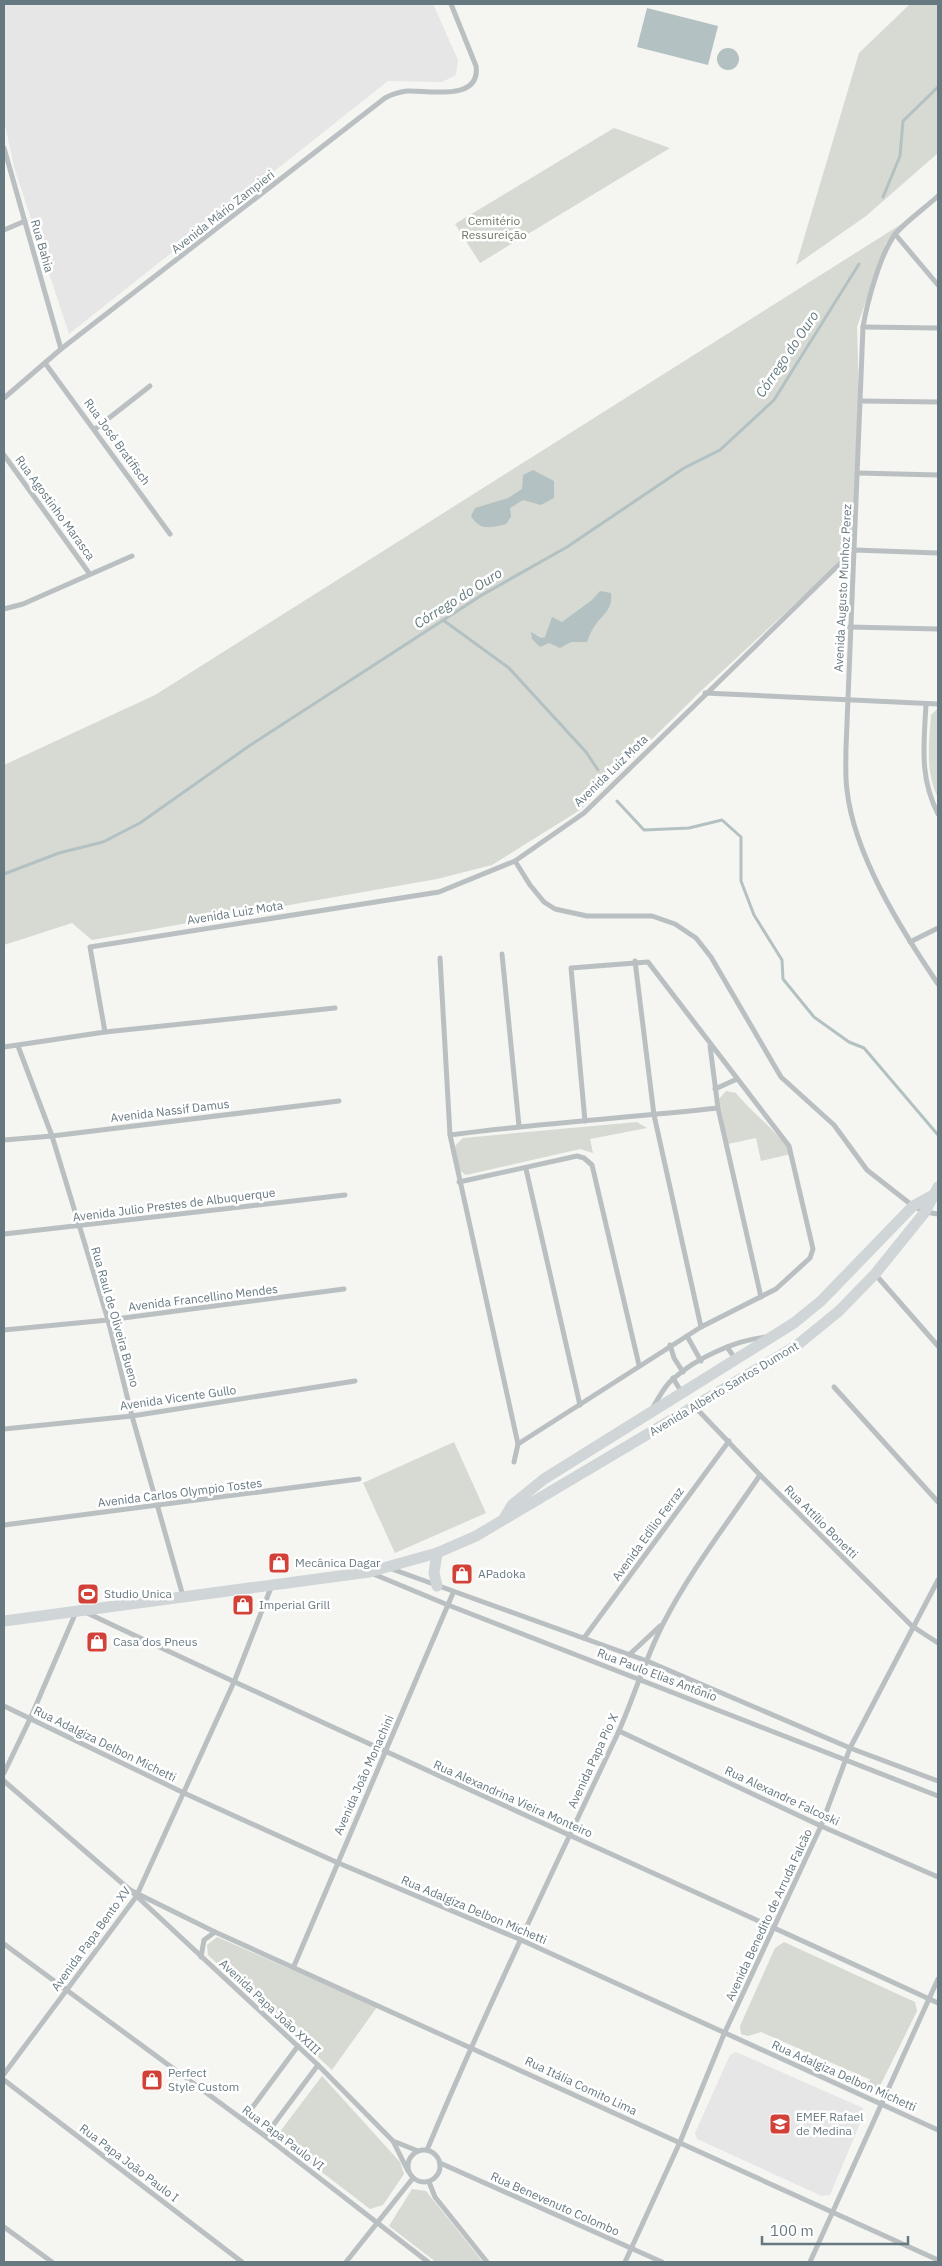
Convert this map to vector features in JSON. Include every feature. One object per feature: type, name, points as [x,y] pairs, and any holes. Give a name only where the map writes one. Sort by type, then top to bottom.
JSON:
[{"type":"street","name":"Avenida Mário Zampieri","points":[[4,398],[61,349],[385,98],[408,91],[459,91],[471,85],[476,76],[476,66],[451,4]]},
{"type":"street","name":"Rua Bahia","points":[[4,148],[61,349]]},
{"type":"street","name":"Avenida Augusto Munhoz Perez","points":[[938,196],[895,234],[872,288],[863,327],[858,473],[849,627],[847,790],[855,825],[883,892],[910,942],[938,984]]},
{"type":"street","points":[[4,230],[25,221]]},
{"type":"street","points":[[895,234],[938,284]]},
{"type":"street","points":[[863,327],[938,328]]},
{"type":"street","name":"Rua José Bratifisch","points":[[45,363],[170,534]]},
{"type":"street","points":[[95,429],[150,386]]},
{"type":"street","points":[[860,401],[938,402]]},
{"type":"street","name":"Rua Agostinho Marasca","points":[[4,454],[89,573]]},
{"type":"street","points":[[858,473],[938,475]]},
{"type":"street","points":[[854,550],[938,553]]},
{"type":"street","name":"Avenida Luiz Mota","points":[[105,1032],[90,947],[439,892],[515,861],[584,813],[705,693],[854,550]]},
{"type":"street","points":[[4,609],[23,604],[89,573],[132,556]]},
{"type":"street","points":[[849,627],[938,630]]},
{"type":"street","points":[[705,693],[938,704]]},
{"type":"street","points":[[926,704],[924,772],[928,793],[938,814]]},
{"type":"street","points":[[515,861],[530,885],[544,902],[554,909],[587,916],[652,916],[675,924],[696,938],[711,957],[781,1077],[834,1125],[867,1170],[913,1206],[925,1212],[938,1214]]},
{"type":"street","points":[[910,942],[938,928]]},
{"type":"street","points":[[502,954],[519,1126]]},
{"type":"street","points":[[440,958],[450,1135],[518,1444],[514,1462]]},
{"type":"street","points":[[518,1444],[701,1327],[776,1289],[810,1258],[813,1249],[789,1146],[710,1046],[648,962],[636,961],[571,968],[585,1121]]},
{"type":"street","points":[[636,961],[654,1115],[701,1327]]},
{"type":"street","points":[[4,1048],[105,1032],[335,1008]]},
{"type":"street","name":"Rua Raul de Oliveira Bueno","points":[[18,1046],[52,1136],[108,1320],[132,1416],[160,1507],[184,1596]]},
{"type":"street","points":[[710,1046],[718,1108],[761,1297]]},
{"type":"street","points":[[715,1089],[737,1079]]},
{"type":"street","name":"Avenida Nassif Damus","points":[[4,1140],[52,1136],[339,1101]]},
{"type":"street","points":[[450,1135],[519,1126],[718,1108]]},
{"type":"street","points":[[459,1182],[526,1169],[578,1156],[584,1158],[592,1165],[639,1365]]},
{"type":"street","points":[[526,1169],[580,1406]]},
{"type":"street","name":"Avenida Alberto Santos Dumont","points":[[501,1523],[512,1505],[544,1479],[777,1336],[821,1301],[913,1206],[936,1191]]},
{"type":"street","name":"Avenida Alberto Santos Dumont","points":[[4,1621],[369,1572],[437,1553],[501,1523],[748,1377],[796,1346],[839,1311],[874,1274],[925,1212],[936,1191]]},
{"type":"street","name":"Avenida Julio Prestes de Albuquerque","points":[[4,1234],[79,1227],[346,1195]]},
{"type":"street","points":[[874,1274],[938,1346]]},
{"type":"street","name":"Avenida Francellino Mendes","points":[[4,1330],[108,1320],[344,1289]]},
{"type":"street","points":[[687,1336],[701,1361]]},
{"type":"street","points":[[649,1414],[673,1378],[727,1347],[752,1338],[777,1336]]},
{"type":"street","points":[[670,1346],[674,1358],[683,1372]]},
{"type":"street","points":[[727,1347],[748,1377]]},
{"type":"street","points":[[673,1378],[682,1394],[696,1408]]},
{"type":"street","name":"Avenida Vicente Gullo","points":[[4,1428],[132,1416],[355,1381]]},
{"type":"street","points":[[834,1387],[938,1502]]},
{"type":"street","name":"Rua Attílio Bonetti","points":[[696,1408],[760,1475],[912,1626],[938,1643]]},
{"type":"street","name":"Avenida Edílio Ferraz","points":[[584,1638],[729,1441]]},
{"type":"street","name":"Avenida Papa Pio X","points":[[428,2150],[470,2046],[619,1731],[662,1624],[700,1561],[760,1475]]},
{"type":"street","name":"Avenida Carlos Olympio Tostes","points":[[4,1525],[160,1507],[359,1479]]},
{"type":"street","points":[[437,1553],[434,1573],[437,1586]]},
{"type":"street","name":"Rua Paulo Elias Antônio","points":[[387,1568],[629,1655],[850,1748],[938,1781]]},
{"type":"street","name":"Rua Paulo Elias Antônio","points":[[369,1572],[448,1605],[938,1796]]},
{"type":"street","name":"Avenida Benedito de Arruda Falcão","points":[[625,2262],[680,2142],[724,2034],[822,1826],[850,1748],[912,1626],[938,1580]]},
{"type":"street","name":"Avenida Papa Bento XV","points":[[4,2074],[137,1895],[234,1682],[272,1584]]},
{"type":"street","name":"Avenida João Monachini","points":[[294,1966],[336,1862],[386,1753],[453,1593]]},
{"type":"street","points":[[4,1773],[30,1720],[78,1611]]},
{"type":"street","name":"Rua Alexandrina Vieira Monteiro","points":[[78,1611],[938,2003]]},
{"type":"street","points":[[629,1655],[662,1624]]},
{"type":"street","name":"Rua Adalgiza Delbon Michetti","points":[[4,1706],[184,1793],[336,1862],[519,1939],[938,2130]]},
{"type":"street","name":"Rua Alexandre Falcoski","points":[[619,1731],[822,1826],[938,1877]]},
{"type":"street","name":"Avenida Papa João XXIII","points":[[4,1781],[137,1895],[318,2065],[393,2141],[408,2171]]},
{"type":"street","name":"Rua Itália Comito Lima","points":[[137,1895],[938,2260]]},
{"type":"street","points":[[201,1957],[204,1940],[215,1932]]},
{"type":"street","name":"Rua Papa Paulo VI","points":[[4,1944],[265,2136],[428,2262]]},
{"type":"street","points":[[810,2262],[880,2103],[938,1979]]},
{"type":"street","points":[[243,2120],[298,2046]]},
{"type":"street","points":[[265,2136],[318,2065]]},
{"type":"street","name":"Rua Papa João Paulo I","points":[[4,2080],[242,2262]]},
{"type":"street","name":"Avenida Papa João XXIII","points":[[393,2141],[418,2151]]},
{"type":"street","points":[[428,2150],[436,2154],[440,2163],[439,2172],[429,2182],[423,2182],[413,2178],[408,2171],[408,2161],[418,2151],[428,2150]]},
{"type":"street","name":"Rua Benevenuto Colombo","points":[[440,2163],[662,2262]]},
{"type":"street","points":[[346,2262],[413,2178]]},
{"type":"street","points":[[429,2182],[435,2197],[487,2262]]},
{"type":"street","points":[[4,2227],[52,2262]]},
{"type":"shaded area","points":[[4,4],[433,4],[458,60],[456,75],[442,82],[388,81],[69,334],[14,167],[4,120]]},
{"type":"shaded area","points":[[647,8],[718,26],[708,65],[637,47]]},
{"type":"shaded area","points":[[728,48],[736,51],[739,59],[736,67],[728,70],[720,67],[717,59],[720,51]]},
{"type":"shaded area","points":[[533,470],[554,481],[554,498],[541,505],[523,500],[510,508],[511,517],[506,524],[486,527],[474,521],[471,516],[475,508],[508,498],[522,489],[523,475]]},
{"type":"shaded area","points":[[600,591],[611,593],[609,608],[593,629],[587,642],[571,642],[560,648],[549,643],[540,647],[532,639],[531,632],[541,638],[545,637],[552,617],[562,622],[592,600]]},
{"type":"shaded area","name":"EMEF Rafael de Medina","points":[[736,2052],[863,2108],[864,2114],[830,2195],[822,2196],[697,2139],[695,2133],[730,2055]]},
{"type":"green space","points":[[910,4],[938,4],[938,153],[866,216],[796,265],[859,53]]},
{"type":"green space","name":"Cemitério Ressureição","points":[[614,128],[670,148],[480,263],[455,224]]},
{"type":"green space","points":[[903,223],[886,243],[857,327],[859,401],[853,550],[702,690],[580,810],[492,865],[437,879],[92,940],[72,923],[4,945],[4,765],[155,695]]},
{"type":"green space","points":[[938,708],[938,798],[931,778],[929,736],[931,715]]},
{"type":"green space","points":[[726,1091],[736,1093],[774,1132],[791,1154],[761,1161],[756,1138],[728,1144],[719,1099]]},
{"type":"green space","points":[[637,1122],[647,1128],[590,1139],[593,1153],[580,1149],[466,1175],[459,1170],[455,1146],[463,1138]]},
{"type":"green space","points":[[454,1442],[486,1513],[395,1553],[363,1483]]},
{"type":"green space","points":[[217,1937],[377,2007],[332,2070],[208,1955],[207,1945]]},
{"type":"green space","points":[[784,1942],[915,2002],[917,2011],[878,2090],[872,2092],[859,2087],[871,2080],[761,2032],[748,2036],[741,2034],[740,2026],[775,1948]]},
{"type":"green space","points":[[322,2076],[400,2162],[404,2174],[383,2205],[370,2209],[276,2137]]},
{"type":"green space","points":[[412,2189],[426,2191],[483,2262],[436,2262],[389,2226]]},
{"type":"waterway","points":[[883,197],[900,156],[903,121],[938,87]]},
{"type":"waterway","name":"Córrego do Ouro","points":[[4,874],[59,853],[103,842],[140,823],[249,746],[482,595],[567,547],[684,468],[720,450],[774,400],[859,264]]},
{"type":"waterway","points":[[443,620],[509,668],[586,752],[598,770]]},
{"type":"waterway","points":[[617,801],[644,830],[689,828],[722,820],[741,837],[741,881],[754,915],[782,960],[783,979],[814,1017],[849,1042],[864,1048],[938,1135]]},
{"type":"place","name":"Mecânica Dagar","points":[[279,1563]]},
{"type":"place","name":"APadoka","points":[[462,1574]]},
{"type":"place","name":"Studio Unica","points":[[88,1594]]},
{"type":"place","name":"Imperial Grill","points":[[243,1605]]},
{"type":"place","name":"Casa dos Pneus","points":[[97,1642]]},
{"type":"place","name":"Perfect Style Custom","points":[[152,2080]]},
{"type":"place","name":"EMEF Rafael de Medina","points":[[780,2124]]}]
